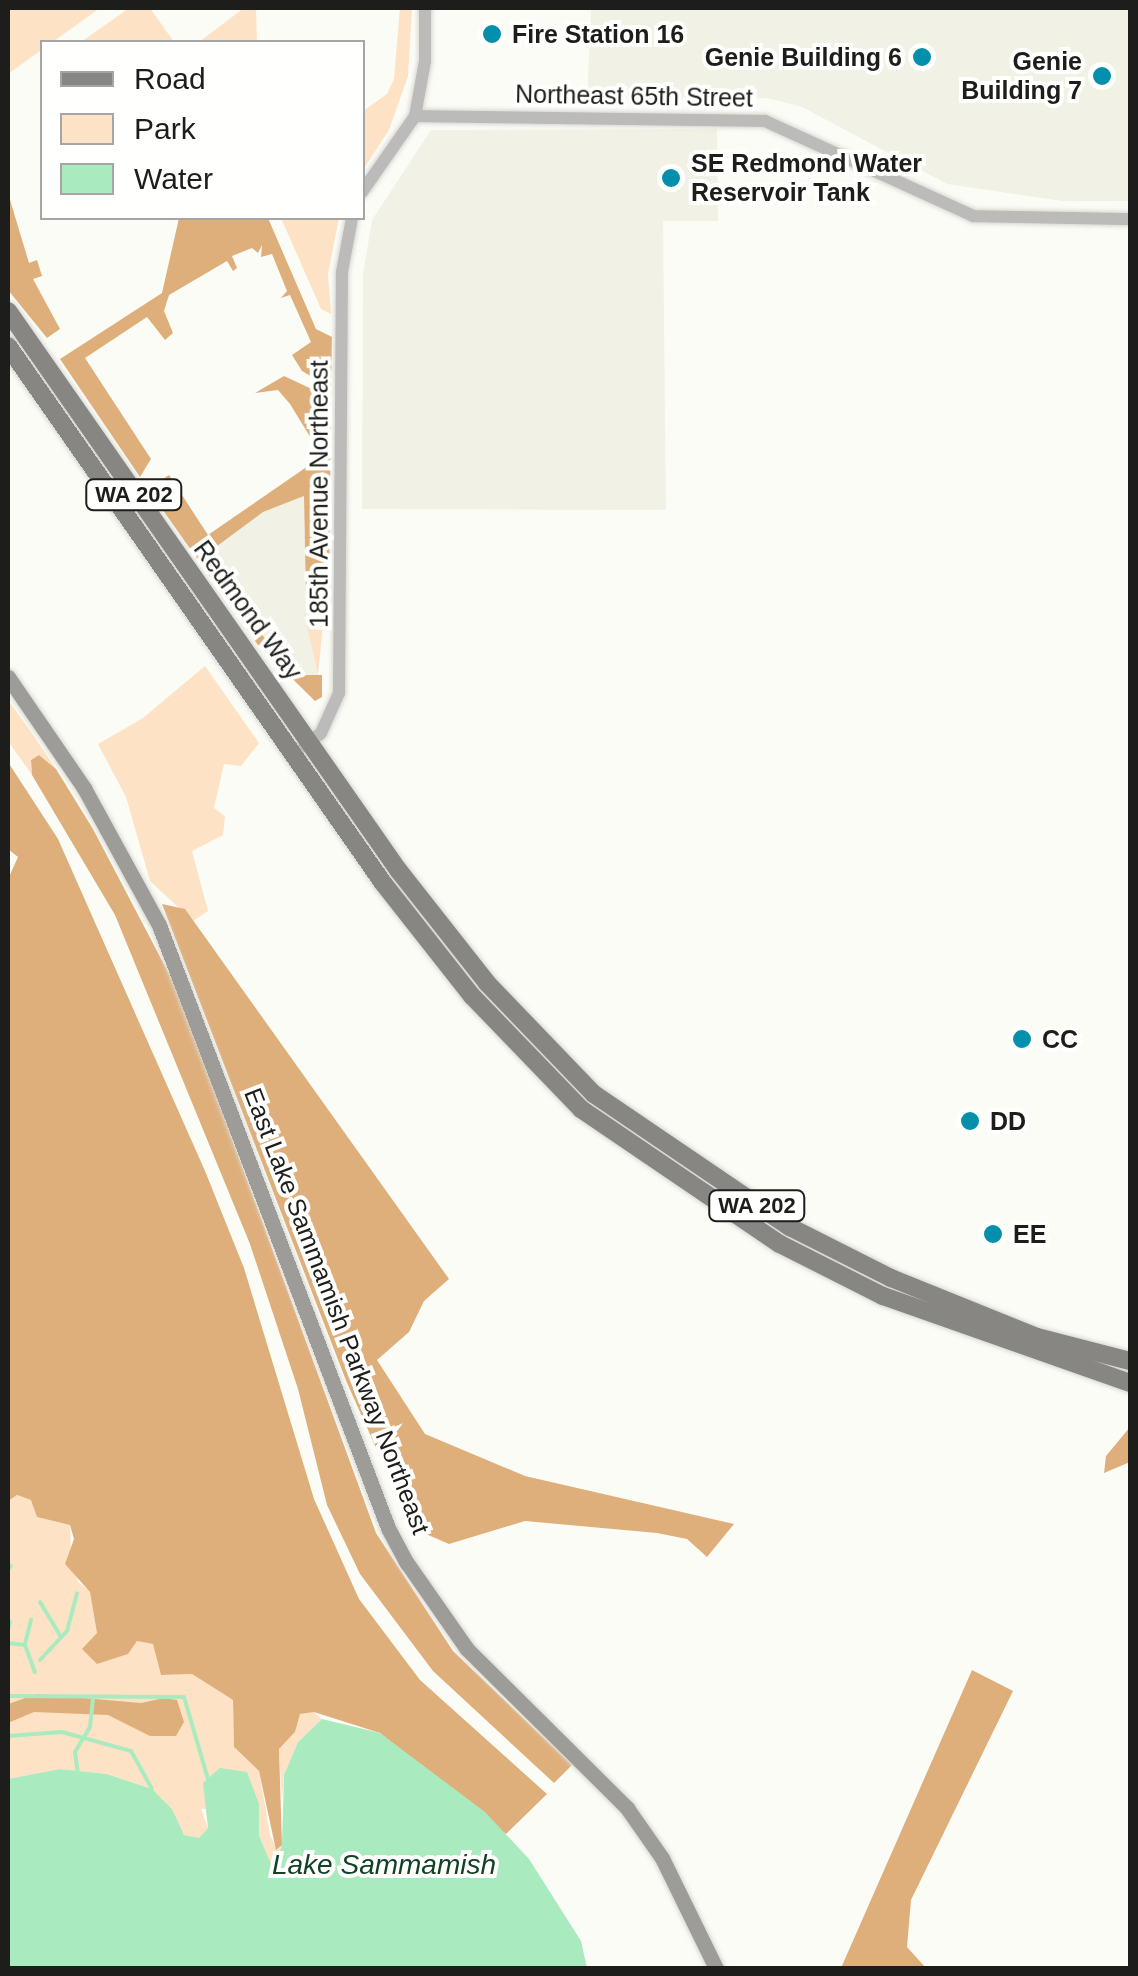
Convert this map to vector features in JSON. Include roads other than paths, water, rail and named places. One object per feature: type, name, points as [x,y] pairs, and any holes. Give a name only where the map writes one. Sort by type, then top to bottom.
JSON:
[{"type":"main road","name":"Redmond Way","points":[[8,311],[310,741]]},
{"type":"main road","name":"Redmond Way","points":[[8,346],[294,754]]},
{"type":"main road","name":"East Lake Sammamish Parkway Northeast","points":[[8,677],[84,788],[159,925],[388,1528],[466,1647],[627,1808],[662,1858],[716,1968]]},
{"type":"main road","name":"WA 202","points":[[310,741],[399,871],[488,983],[594,1094],[790,1227],[891,1278],[1020,1331],[1130,1361]]},
{"type":"main road","name":"WA 202","points":[[294,754],[383,883],[472,996],[581,1109],[780,1244],[883,1296],[1130,1383]]},
{"type":"street","points":[[365,188],[415,116],[424,73],[425,8]]},
{"type":"street","name":"Northeast 65th Street","points":[[415,116],[764,121],[973,216],[1130,218]]},
{"type":"street","name":"185th Avenue Northeast","points":[[294,754],[333,713],[339,693],[342,272],[352,220]]},
{"type":"water","name":"Lake Sammamish","points":[[322,1719],[380,1733],[485,1812],[529,1859],[581,1941],[587,1968],[8,1968],[8,1779],[60,1769],[107,1774],[152,1789],[172,1809],[184,1835],[199,1838],[208,1828],[203,1783],[220,1768],[247,1772],[259,1804],[259,1836],[274,1871],[282,1845],[284,1775],[298,1742]]},
{"type":"waterway","points":[[8,1569],[11,1566]]},
{"type":"waterway","points":[[40,1660],[67,1631],[77,1593]]},
{"type":"waterway","points":[[40,1602],[60,1635]]},
{"type":"waterway","points":[[25,1644],[31,1620]]},
{"type":"waterway","points":[[8,1630],[10,1622]]},
{"type":"waterway","points":[[8,1643],[25,1645],[35,1672]]},
{"type":"waterway","points":[[8,1696],[184,1697],[208,1779]]},
{"type":"waterway","points":[[78,1774],[75,1752],[90,1727],[93,1698]]},
{"type":"waterway","points":[[8,1736],[62,1732],[131,1751],[152,1789]]},
{"type":"place","name":"Fire Station 16","points":[[492,34]]},
{"type":"place","name":"Genie Building 6","points":[[922,57]]},
{"type":"place","name":"Genie Building 7","points":[[1102,76]]},
{"type":"place","name":"SE Redmond Water Reservoir Tank","points":[[671,178]]},
{"type":"place","name":"CC","points":[[1022,1039]]},
{"type":"place","name":"DD","points":[[970,1121]]},
{"type":"place","name":"EE","points":[[993,1234]]}]
